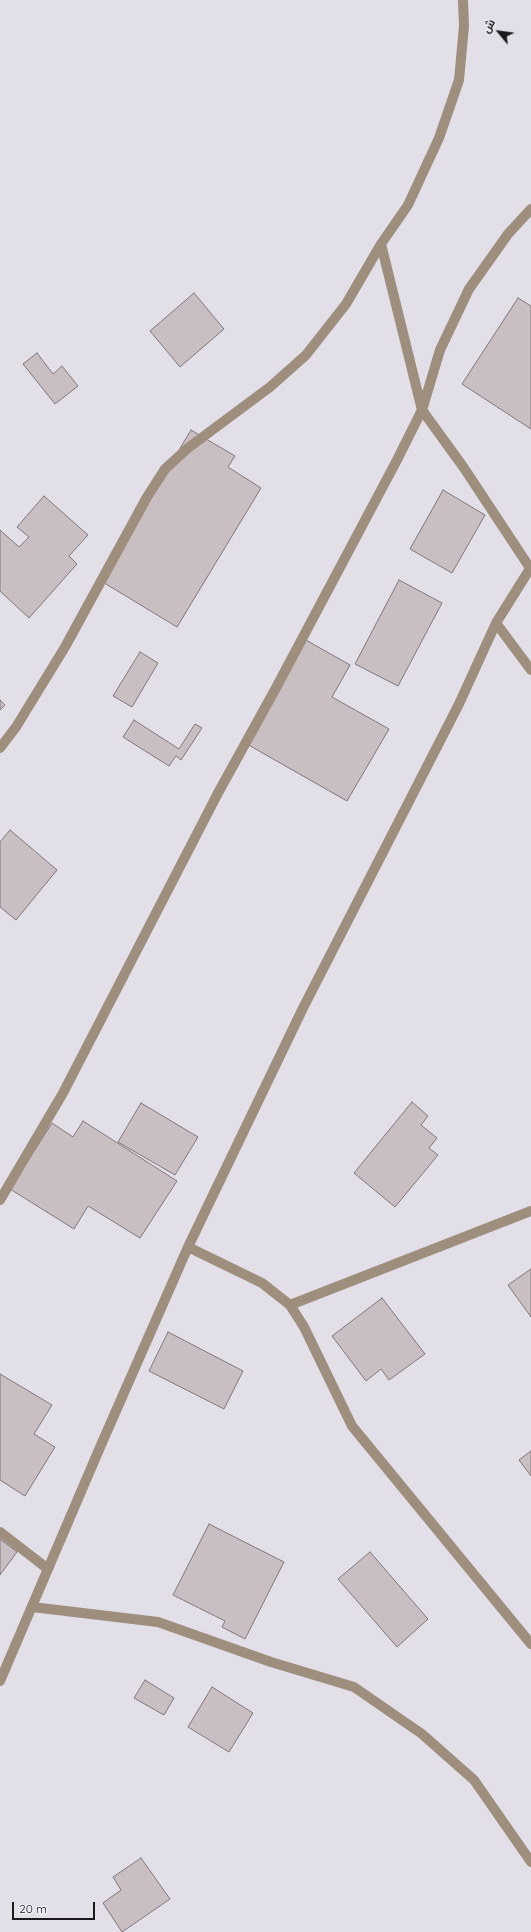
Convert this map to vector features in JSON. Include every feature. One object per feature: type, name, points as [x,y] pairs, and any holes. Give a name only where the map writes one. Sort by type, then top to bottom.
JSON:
[{"type":"street","points":[[0,748],[16,727],[65,647],[147,497],[165,469],[188,448],[270,387],[306,355],[346,304],[381,244],[408,205],[439,138],[459,80],[464,26],[464,0]]},
{"type":"street","points":[[0,1200],[63,1093],[218,793],[277,686],[422,410],[440,350],[469,289],[508,234],[531,210]]},
{"type":"street","points":[[0,1681],[188,1247],[303,1008],[459,704],[496,623],[531,567],[464,468],[422,410],[381,244]]},
{"type":"street","points":[[496,623],[531,670]]},
{"type":"street","points":[[290,1305],[531,1211]]},
{"type":"street","points":[[188,1247],[262,1284],[290,1305],[304,1327],[352,1426],[531,1644]]},
{"type":"street","points":[[0,1532],[48,1569]]},
{"type":"street","points":[[32,1607],[158,1622],[271,1662],[354,1687],[422,1734],[474,1780],[531,1862]]},
{"type":"building","points":[[194,293],[224,329],[180,367],[150,331]]},
{"type":"building","points":[[518,298],[531,306],[531,429],[462,384]]},
{"type":"building","points":[[37,353],[53,374],[62,366],[78,386],[55,404],[23,364]]},
{"type":"building","points":[[191,430],[235,456],[228,467],[261,488],[177,627],[101,581]]},
{"type":"building","points":[[443,490],[485,515],[452,573],[410,549]]},
{"type":"building","points":[[44,496],[88,535],[69,556],[77,564],[29,618],[0,591],[0,530],[19,547],[29,537],[17,527]]},
{"type":"building","points":[[399,580],[442,603],[398,686],[355,664]]},
{"type":"building","points":[[304,639],[350,665],[332,697],[389,729],[347,801],[245,743]]},
{"type":"building","points":[[140,652],[158,663],[132,707],[113,696]]},
{"type":"building","points":[[0,700],[5,705],[0,710]]},
{"type":"building","points":[[134,720],[179,749],[195,724],[202,728],[181,760],[176,756],[169,766],[123,737]]},
{"type":"building","points":[[10,830],[57,870],[16,920],[0,907],[0,842]]},
{"type":"building","points":[[412,1102],[428,1116],[421,1125],[437,1138],[429,1148],[438,1155],[395,1207],[354,1173]]},
{"type":"building","points":[[141,1103],[198,1137],[175,1175],[118,1142]]},
{"type":"building","points":[[83,1121],[177,1181],[140,1238],[88,1206],[74,1229],[10,1189],[52,1123],[73,1137]]},
{"type":"building","points":[[531,1269],[531,1317],[508,1285]]},
{"type":"building","points":[[382,1298],[425,1354],[389,1380],[381,1369],[366,1381],[332,1336]]},
{"type":"building","points":[[168,1332],[243,1371],[224,1409],[149,1371]]},
{"type":"building","points":[[0,1374],[52,1405],[34,1434],[55,1447],[25,1496],[0,1480]]},
{"type":"building","points":[[531,1451],[531,1476],[519,1460]]},
{"type":"building","points":[[209,1524],[284,1562],[245,1639],[222,1627],[225,1621],[173,1595]]},
{"type":"building","points":[[0,1539],[17,1552],[0,1575]]},
{"type":"building","points":[[370,1552],[428,1619],[397,1647],[338,1579]]},
{"type":"building","points":[[145,1680],[174,1698],[164,1715],[134,1698]]},
{"type":"building","points":[[212,1687],[253,1713],[229,1752],[188,1727]]},
{"type":"building","points":[[141,1858],[170,1899],[122,1932],[103,1903],[121,1890],[113,1877]]}]
